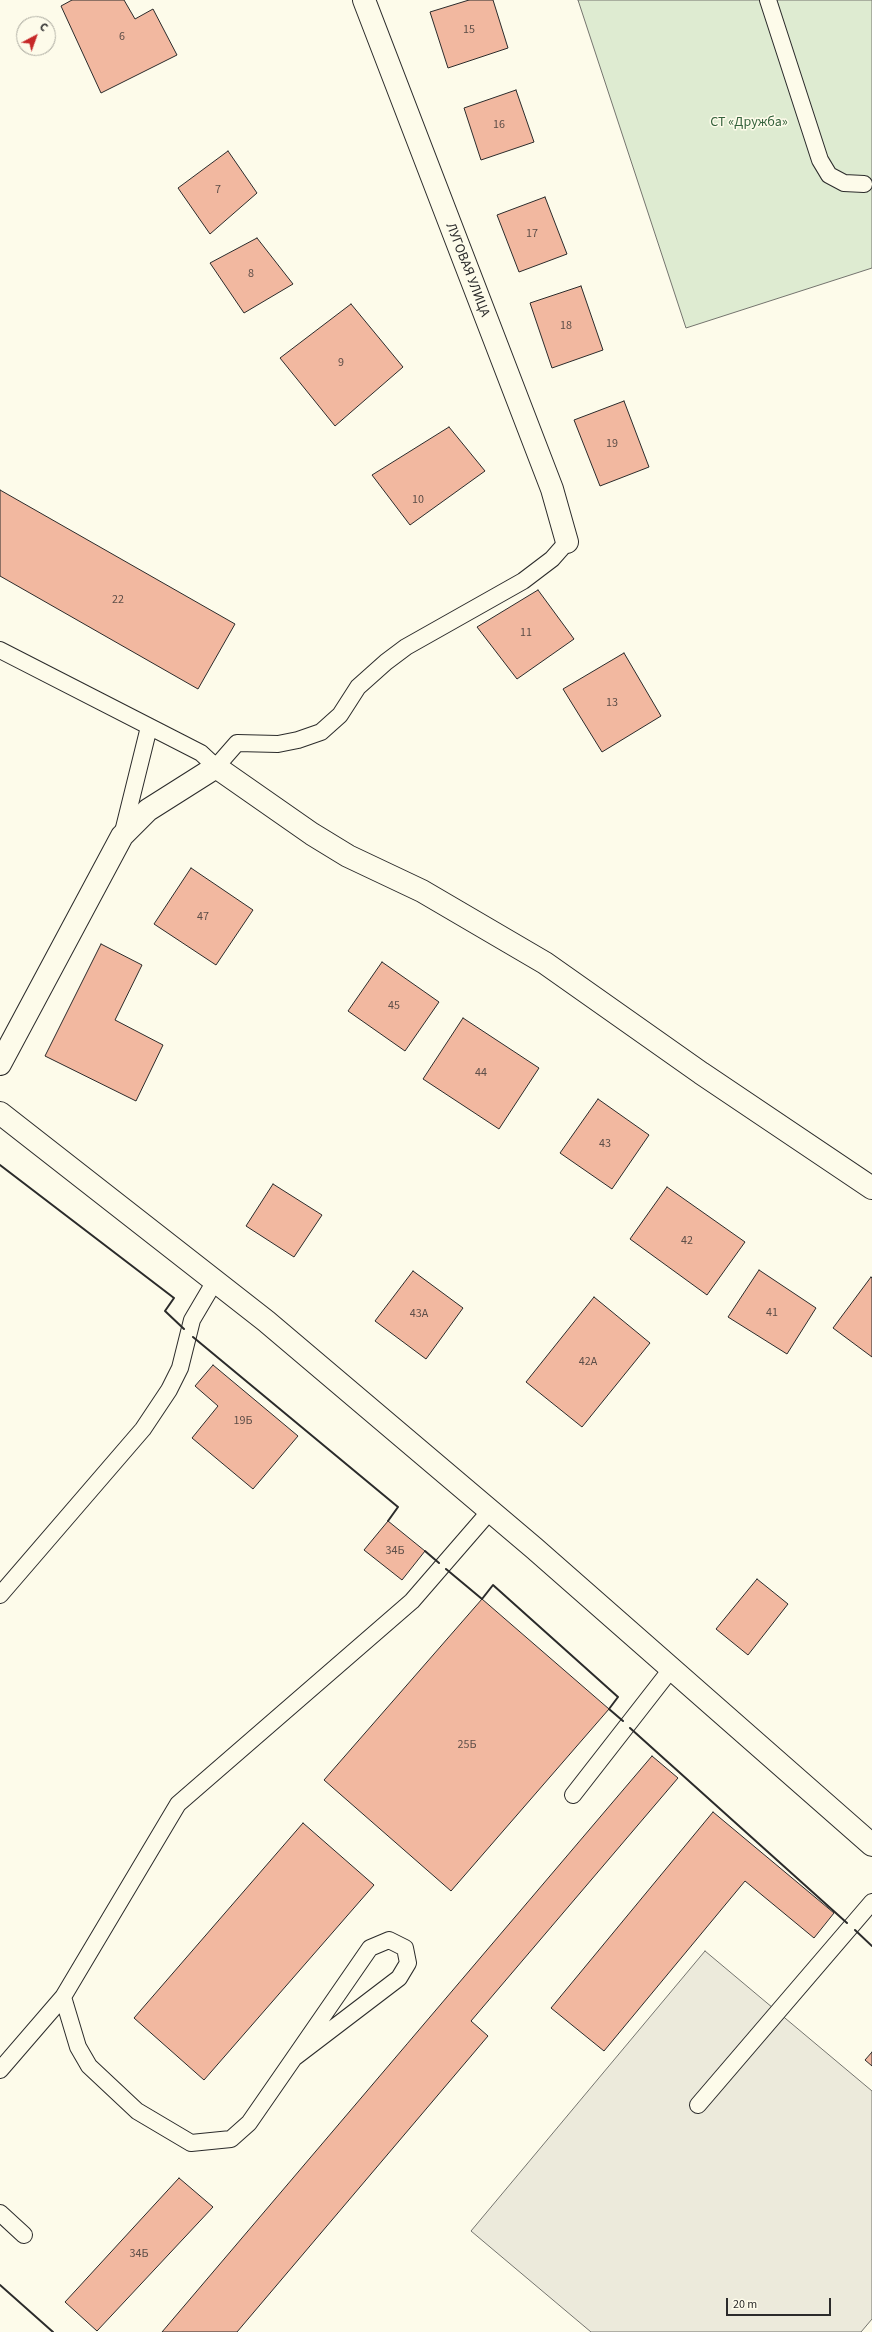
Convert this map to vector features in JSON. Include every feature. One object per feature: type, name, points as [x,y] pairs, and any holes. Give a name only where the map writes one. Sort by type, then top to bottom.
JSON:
[{"type":"street","name":"ЛУГОВАЯ УЛИЦА","points":[[364,0],[552,489],[567,542]]},
{"type":"street","points":[[0,1064],[122,836],[148,810],[216,767],[318,838],[348,856],[422,890],[545,962],[701,1073],[872,1188]]},
{"type":"street","points":[[0,1113],[266,1321],[672,1668],[872,1845]]},
{"type":"lane","points":[[768,0],[820,160],[829,175],[844,183],[864,184]]},
{"type":"lane","points":[[0,650],[201,753],[216,767],[237,743],[278,744],[298,740],[321,732],[340,714],[358,687],[386,662],[406,647],[523,581],[552,559],[567,542]]},
{"type":"lane","points":[[122,836],[149,727]]},
{"type":"lane","points":[[0,1595],[143,1429],[175,1379],[180,1368],[192,1320],[215,1281]]},
{"type":"lane","points":[[0,2070],[63,1997],[178,1804],[412,1601],[490,1511]]},
{"type":"lane","points":[[573,1795],[672,1668]]},
{"type":"lane","points":[[698,2105],[872,1902]]},
{"type":"lane","points":[[63,1997],[78,2047],[89,2066],[137,2112],[192,2143],[232,2139],[249,2123],[370,1948],[389,1940],[405,1948],[408,1963],[399,1978],[294,2058]]},
{"type":"lane","points":[[0,2213],[24,2235]]},
{"type":"green space","name":"СТ «Дружба»","points":[[578,0],[872,0],[872,268],[686,328]]},
{"type":"shaded area","points":[[705,1951],[872,2091],[872,2319],[861,2332],[591,2332],[471,2231]]},
{"type":"building","points":[[72,0],[124,0],[135,19],[153,9],[177,55],[101,93],[61,6]]},
{"type":"building","points":[[469,0],[493,0],[508,48],[448,68],[430,12]]},
{"type":"building","points":[[516,90],[534,142],[481,160],[464,108]]},
{"type":"building","points":[[228,151],[257,193],[210,234],[178,188]]},
{"type":"building","points":[[545,197],[567,254],[519,272],[497,215]]},
{"type":"building","points":[[257,238],[293,284],[244,313],[210,263]]},
{"type":"building","points":[[581,286],[603,350],[552,368],[530,303]]},
{"type":"building","points":[[351,304],[403,367],[335,426],[280,358]]},
{"type":"building","points":[[624,401],[649,467],[600,486],[574,420]]},
{"type":"building","points":[[449,427],[485,471],[410,525],[372,475]]},
{"type":"building","points":[[0,490],[235,624],[198,689],[0,576]]},
{"type":"building","points":[[538,590],[574,639],[517,679],[477,627]]},
{"type":"building","points":[[624,653],[661,716],[602,752],[563,689]]},
{"type":"building","points":[[191,868],[253,910],[216,965],[154,924]]},
{"type":"building","points":[[101,944],[142,965],[115,1020],[163,1045],[136,1101],[45,1056]]},
{"type":"building","points":[[382,962],[439,1002],[405,1051],[348,1011]]},
{"type":"building","points":[[463,1018],[539,1068],[499,1129],[423,1079]]},
{"type":"building","points":[[598,1099],[649,1135],[612,1189],[560,1153]]},
{"type":"building","points":[[273,1184],[322,1215],[294,1257],[246,1226]]},
{"type":"building","points":[[667,1187],[745,1242],[707,1295],[630,1239]]},
{"type":"building","points":[[759,1270],[816,1308],[787,1354],[728,1317]]},
{"type":"building","points":[[413,1271],[463,1308],[426,1359],[375,1321]]},
{"type":"building","points":[[871,1277],[872,1278],[872,1357],[833,1328]]},
{"type":"building","points":[[594,1297],[650,1343],[582,1427],[526,1382]]},
{"type":"building","points":[[213,1365],[298,1436],[253,1489],[192,1438],[218,1406],[195,1386]]},
{"type":"building","points":[[388,1521],[425,1551],[402,1580],[364,1550]]},
{"type":"building","points":[[757,1579],[788,1604],[748,1655],[716,1629]]},
{"type":"building","points":[[482,1599],[609,1709],[451,1891],[324,1780]]},
{"type":"building","points":[[652,1756],[678,1778],[471,2021],[488,2036],[237,2332],[162,2332]]},
{"type":"building","points":[[713,1812],[834,1913],[814,1938],[745,1881],[604,2051],[551,2008]]},
{"type":"building","points":[[303,1823],[374,1885],[204,2080],[134,2018]]},
{"type":"building","points":[[872,2052],[872,2066],[865,2060]]},
{"type":"building","points":[[179,2178],[213,2207],[97,2331],[65,2302]]},
{"type":"wall","points":[[0,1165],[174,1298],[165,1311],[184,1329]]},
{"type":"wall","points":[[193,1337],[398,1507],[388,1521]]},
{"type":"wall","points":[[425,1551],[439,1563]]},
{"type":"wall","points":[[446,1569],[482,1599],[493,1585],[618,1697],[609,1709],[623,1721]]},
{"type":"wall","points":[[630,1728],[847,1923]]},
{"type":"wall","points":[[855,1930],[872,1946]]},
{"type":"wall","points":[[0,2285],[53,2332]]}]
